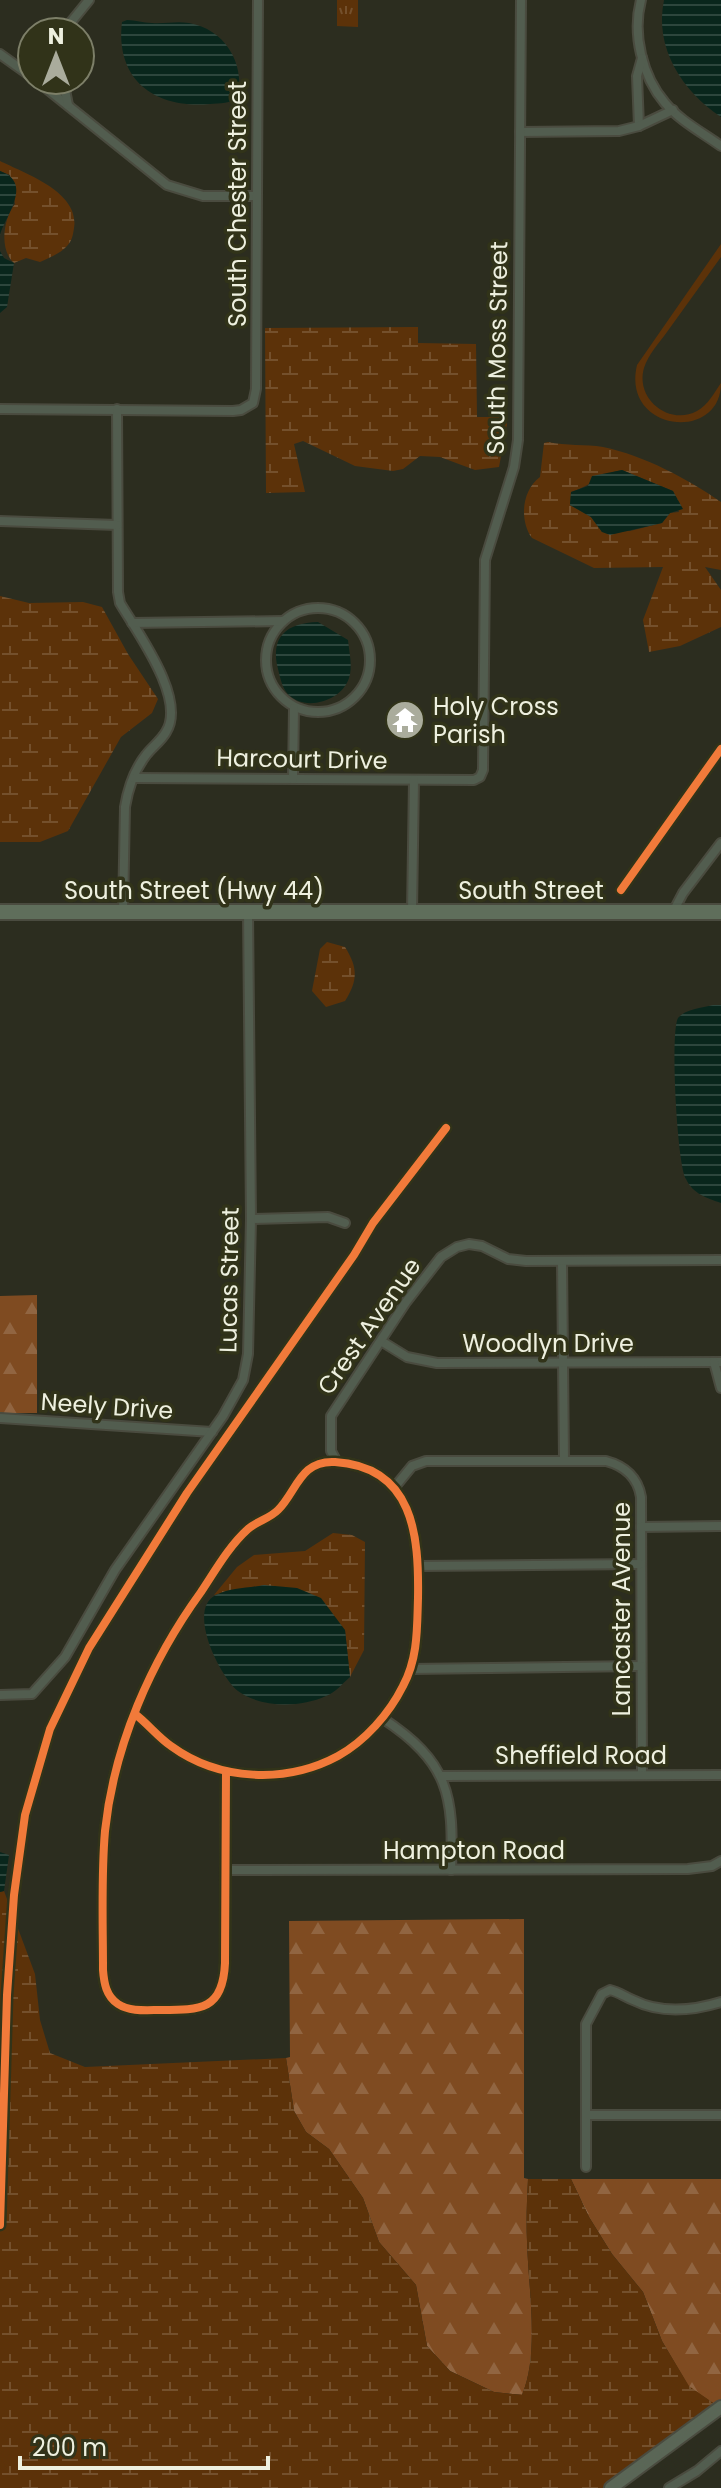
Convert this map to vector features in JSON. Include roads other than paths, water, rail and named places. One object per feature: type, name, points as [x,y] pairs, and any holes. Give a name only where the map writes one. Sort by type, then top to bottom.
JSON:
[{"type":"main road","name":"South Street (Hwy 44)","points":[[0,912],[389,912]]},
{"type":"main road","name":"South Street","points":[[389,912],[721,912]]},
{"type":"street","points":[[76,16],[89,0]]},
{"type":"street","name":"South Chester Street","points":[[117,409],[233,411],[253,403],[256,389],[258,0]]},
{"type":"street","name":"South Moss Street","points":[[470,780],[480,777],[483,770],[485,560],[514,467],[518,440],[521,0]]},
{"type":"street","points":[[641,0],[638,23],[642,57],[653,84],[673,110],[721,146]]},
{"type":"street","points":[[639,126],[637,76],[642,57]]},
{"type":"street","points":[[57,96],[167,185],[203,196],[257,196]]},
{"type":"street","points":[[66,96],[68,105]]},
{"type":"street","points":[[520,132],[607,133],[639,126],[673,110]]},
{"type":"street","points":[[0,409],[117,409],[120,603],[166,686],[172,706],[169,728],[146,754],[125,807],[123,912]]},
{"type":"street","points":[[0,521],[117,525]]},
{"type":"street","points":[[132,623],[283,621],[307,608],[336,610],[359,628],[368,648],[367,676],[359,694],[351,702],[324,713],[304,712],[294,708],[274,690],[267,669],[268,645],[283,621]]},
{"type":"street","points":[[293,779],[294,708]]},
{"type":"street","name":"Harcourt Drive","points":[[134,778],[470,780]]},
{"type":"street","points":[[412,912],[414,780]]},
{"type":"street","points":[[673,912],[683,893],[721,843]]},
{"type":"street","name":"Lucas Street","points":[[0,1695],[32,1694],[52,1674],[115,1570],[239,1389],[247,1361],[251,1219],[248,912]]},
{"type":"street","points":[[251,1219],[328,1217],[345,1223]]},
{"type":"street","name":"Crest Avenue","points":[[337,1462],[331,1451],[331,1416],[428,1273],[441,1257],[457,1247],[469,1244],[482,1246],[508,1259],[721,1260]]},
{"type":"street","points":[[562,1261],[564,1459]]},
{"type":"street","name":"Woodlyn Drive","points":[[381,1341],[414,1360],[437,1363],[718,1362]]},
{"type":"street","points":[[718,1362],[721,1388]]},
{"type":"street","name":"Neely Drive","points":[[0,1418],[212,1432]]},
{"type":"street","name":"Lancaster Avenue","points":[[394,1488],[412,1466],[426,1461],[564,1459],[612,1462],[628,1472],[640,1489],[642,1775]]},
{"type":"street","points":[[135,1714],[177,1750],[226,1771],[272,1775],[314,1767],[351,1748],[382,1718],[404,1685],[410,1669],[417,1636],[418,1566],[412,1517],[394,1488],[374,1473],[337,1462],[308,1470],[295,1482],[277,1511],[246,1530],[182,1619],[156,1664],[135,1714],[116,1772],[104,1849],[103,1970],[108,1992],[117,2003],[141,2010],[197,2010],[218,1995],[225,1978],[226,1771]]},
{"type":"street","points":[[641,1527],[721,1526]]},
{"type":"street","points":[[418,1566],[641,1564]]},
{"type":"street","points":[[410,1669],[641,1666]]},
{"type":"street","points":[[382,1718],[414,1742],[442,1776],[451,1820],[451,1870]]},
{"type":"street","name":"Sheffield Road","points":[[442,1776],[721,1775]]},
{"type":"street","name":"Hampton Road","points":[[225,1870],[688,1869],[712,1866],[721,1861]]},
{"type":"street","points":[[586,2167],[586,2024],[602,1994],[610,1990],[620,1992],[632,2000],[669,2010],[694,2009],[721,2002]]},
{"type":"street","points":[[586,2115],[721,2115]]},
{"type":"street","points":[[611,2488],[721,2407]]},
{"type":"street","points":[[669,2488],[721,2451]]},
{"type":"place","name":"Holy Cross Parish","points":[[405,720]]}]
